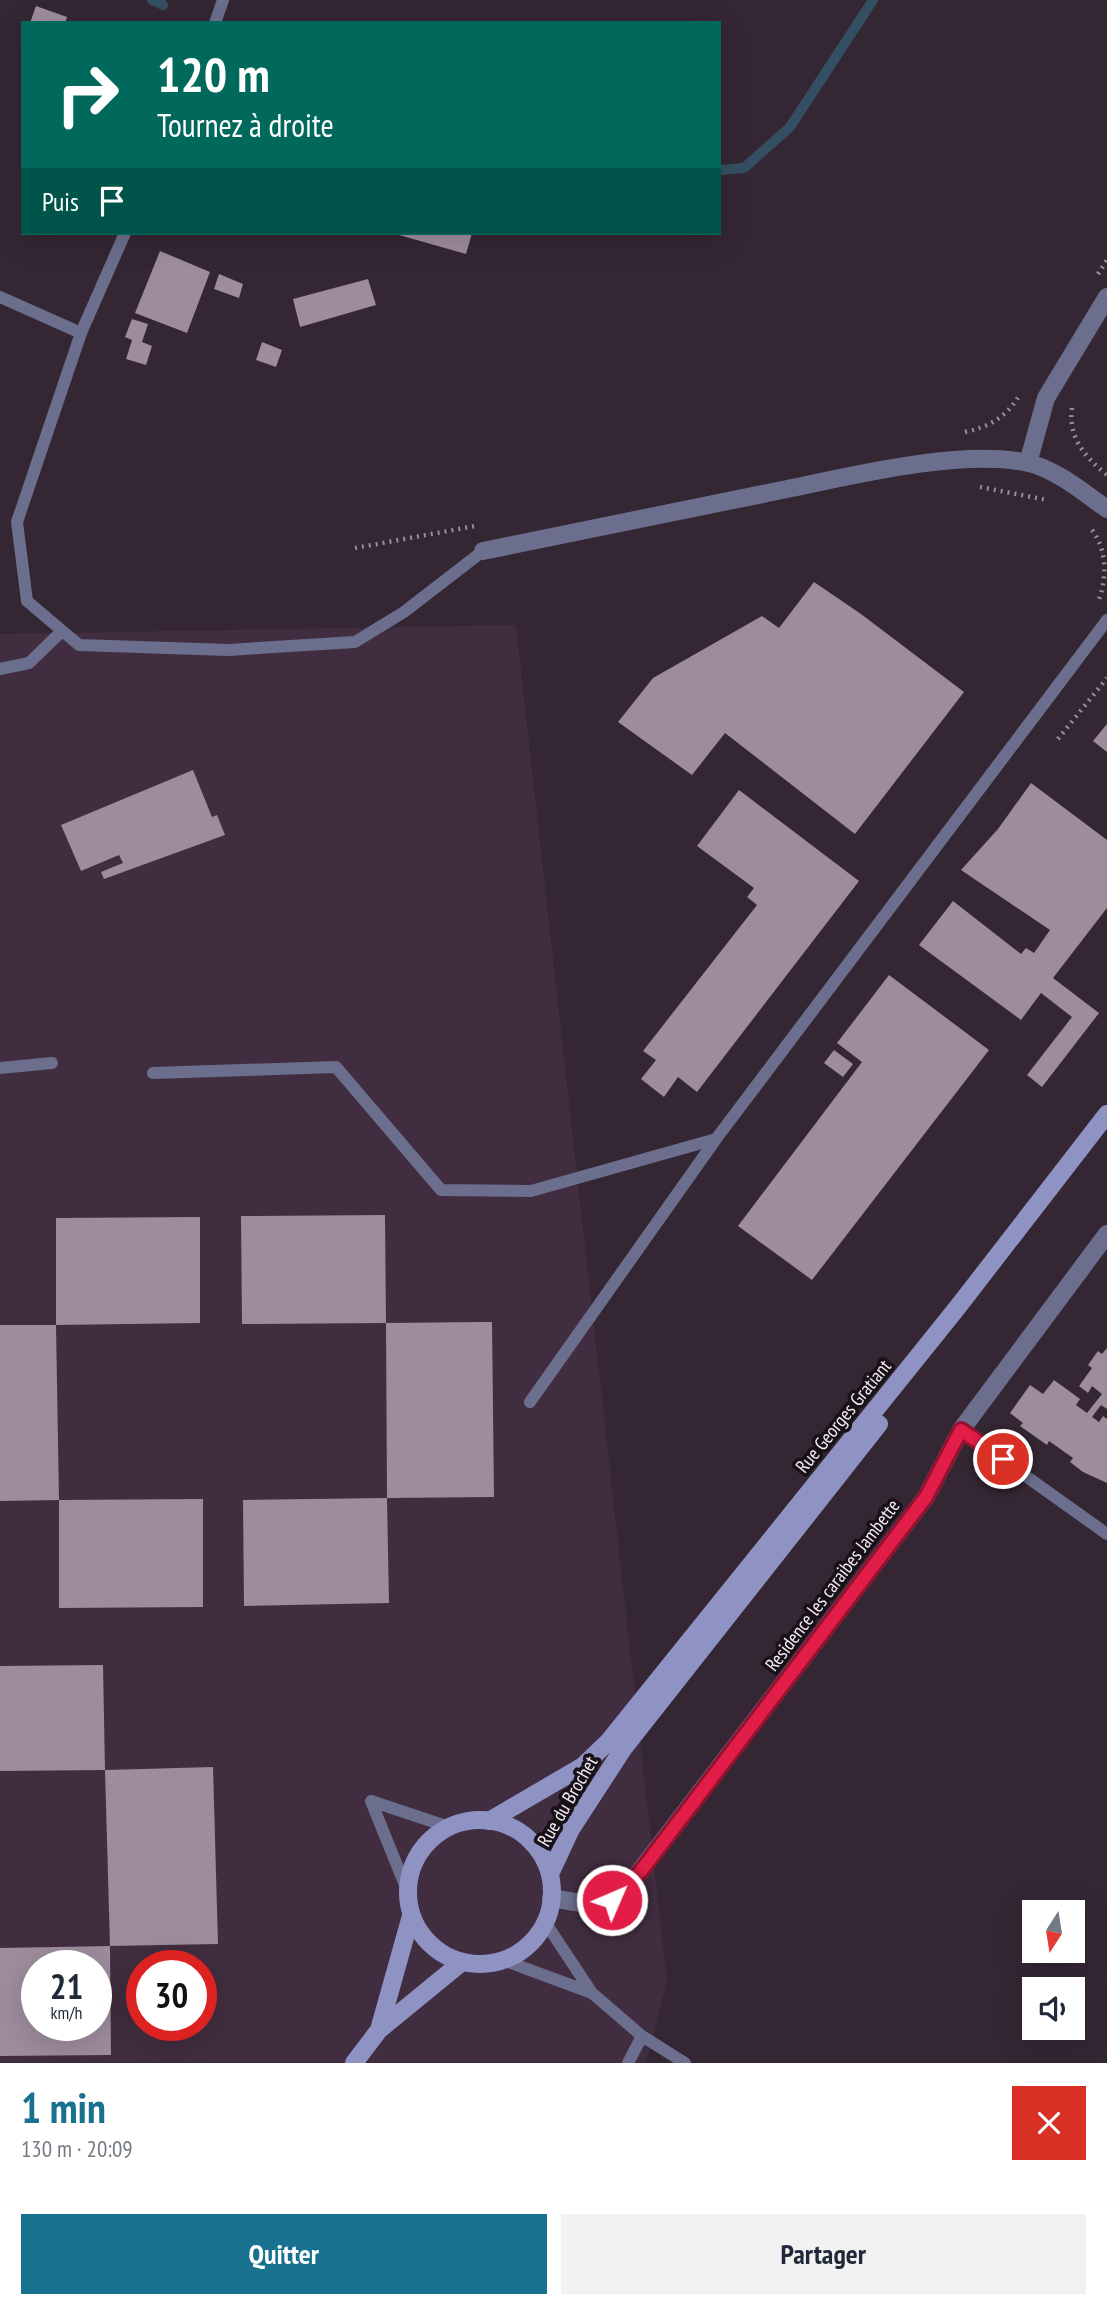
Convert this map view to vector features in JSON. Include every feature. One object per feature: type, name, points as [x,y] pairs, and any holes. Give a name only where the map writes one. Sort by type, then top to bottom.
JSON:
[{"type":"main road","name":"Rue Georges Gratiant","points":[[616,1745],[1107,1114]]},
{"type":"main road","name":"Rue Georges Gratiant","points":[[616,1745],[1107,1133]]},
{"type":"main road","name":"Rue du Brochet","points":[[489,1821],[616,1745]]},
{"type":"main road","name":"Rue du Brochet","points":[[550,1874],[616,1745]]},
{"type":"main road","points":[[469,1821],[489,1821],[510,1827],[528,1838],[541,1855],[550,1874],[551,1898],[545,1922],[535,1939],[503,1960],[483,1964],[461,1962],[440,1952],[423,1936],[411,1916],[407,1889],[419,1852],[433,1838],[449,1826],[469,1821]]},
{"type":"main road","points":[[379,2031],[411,1916]]},
{"type":"main road","points":[[354,2063],[379,2031],[461,1962]]},
{"type":"street","points":[[1028,463],[1046,398],[1107,297]]},
{"type":"street","points":[[483,551],[841,478],[947,462],[997,458],[1028,463],[1074,485],[1107,509]]},
{"type":"street","name":"Residence les caraibes Jambette","points":[[551,1898],[599,1906],[627,1888],[926,1497],[961,1430],[1107,1234]]},
{"type":"lane","points":[[216,21],[223,0]]},
{"type":"lane","points":[[124,235],[81,333],[18,522],[27,601],[79,645],[228,650],[355,642],[404,612],[483,551]]},
{"type":"lane","points":[[0,297],[81,333]]},
{"type":"lane","points":[[530,1402],[716,1139],[1107,620]]},
{"type":"lane","points":[[0,669],[29,663],[62,631]]},
{"type":"lane","points":[[0,1068],[52,1063]]},
{"type":"lane","points":[[153,1073],[336,1067],[441,1190],[531,1191],[716,1139]]},
{"type":"lane","points":[[961,1430],[1107,1534]]},
{"type":"lane","points":[[407,1889],[371,1801],[449,1826]]},
{"type":"lane","points":[[545,1922],[592,1993],[642,2036],[685,2063]]},
{"type":"lane","points":[[503,1960],[592,1993]]},
{"type":"lane","points":[[628,2063],[642,2036]]},
{"type":"path","points":[[1073,397],[1071,429],[1076,441],[1086,456],[1107,475]]},
{"type":"path","points":[[967,485],[999,488],[1055,503]]},
{"type":"path","points":[[1089,526],[1103,546],[1107,560],[1104,592],[1094,606]]},
{"type":"path","points":[[1058,739],[1107,678]]},
{"type":"shaded area","points":[[516,625],[667,1982],[646,2063],[0,2063],[0,634]]},
{"type":"building","points":[[36,6],[67,17],[66,21],[31,21]]},
{"type":"building","points":[[399,235],[471,235],[466,254]]},
{"type":"building","points":[[160,251],[210,272],[187,333],[135,313]]},
{"type":"building","points":[[219,274],[243,284],[239,298],[214,289]]},
{"type":"building","points":[[368,279],[376,305],[300,327],[293,299]]},
{"type":"building","points":[[132,319],[148,324],[142,342],[152,346],[146,365],[126,359],[132,340],[125,337]]},
{"type":"building","points":[[262,342],[282,350],[276,367],[256,360]]},
{"type":"building","points":[[814,582],[964,692],[855,834],[725,733],[692,775],[618,722],[653,678],[762,616],[779,628]]},
{"type":"building","points":[[1107,724],[1107,752],[1093,741]]},
{"type":"building","points":[[193,770],[212,817],[217,815],[225,835],[104,879],[101,872],[123,863],[119,855],[81,871],[61,825]]},
{"type":"building","points":[[1031,783],[1107,840],[1107,908],[1053,978],[1099,1013],[1042,1087],[1027,1075],[1072,1017],[1041,993],[1021,1020],[919,945],[953,901],[1021,954],[1026,948],[1034,953],[1050,930],[961,870],[998,829]]},
{"type":"building","points":[[739,790],[859,881],[697,1092],[678,1077],[664,1097],[641,1079],[656,1060],[643,1051],[757,905],[747,897],[754,888],[697,846]]},
{"type":"building","points":[[889,975],[989,1050],[812,1280],[738,1226],[862,1062],[837,1043]]},
{"type":"building","points":[[834,1050],[853,1064],[843,1077],[824,1063]]},
{"type":"building","points":[[385,1215],[386,1323],[242,1324],[241,1216]]},
{"type":"building","points":[[200,1217],[200,1323],[56,1325],[56,1218]]},
{"type":"building","points":[[492,1322],[494,1497],[387,1498],[386,1323]]},
{"type":"building","points":[[0,1325],[56,1325],[59,1500],[0,1501]]},
{"type":"building","points":[[1107,1348],[1107,1409],[1101,1405],[1092,1417],[1099,1422],[1103,1416],[1107,1419],[1107,1483],[1083,1472],[1070,1462],[1073,1458],[1049,1441],[1047,1445],[1020,1426],[1023,1423],[1010,1413],[1030,1385],[1043,1394],[1054,1380],[1080,1399],[1076,1405],[1087,1413],[1102,1394],[1092,1386],[1088,1393],[1079,1386],[1092,1368],[1088,1365],[1098,1351],[1102,1354]]},
{"type":"building","points":[[387,1498],[389,1603],[244,1606],[243,1500]]},
{"type":"building","points":[[203,1499],[203,1607],[59,1608],[59,1500]]},
{"type":"building","points":[[103,1665],[105,1770],[0,1771],[0,1666]]},
{"type":"building","points":[[213,1767],[218,1944],[110,1946],[105,1770]]},
{"type":"building","points":[[110,1946],[110,1950],[21,1950],[21,2041],[111,2041],[111,2055],[0,2056],[0,1948]]},
{"type":"waterway","points":[[152,0],[163,5]]},
{"type":"waterway","points":[[721,170],[744,168],[790,127],[873,0]]},
{"type":"route","points":[[612,1900],[627,1888],[641,1871],[926,1497],[961,1430],[1003,1459]]}]
